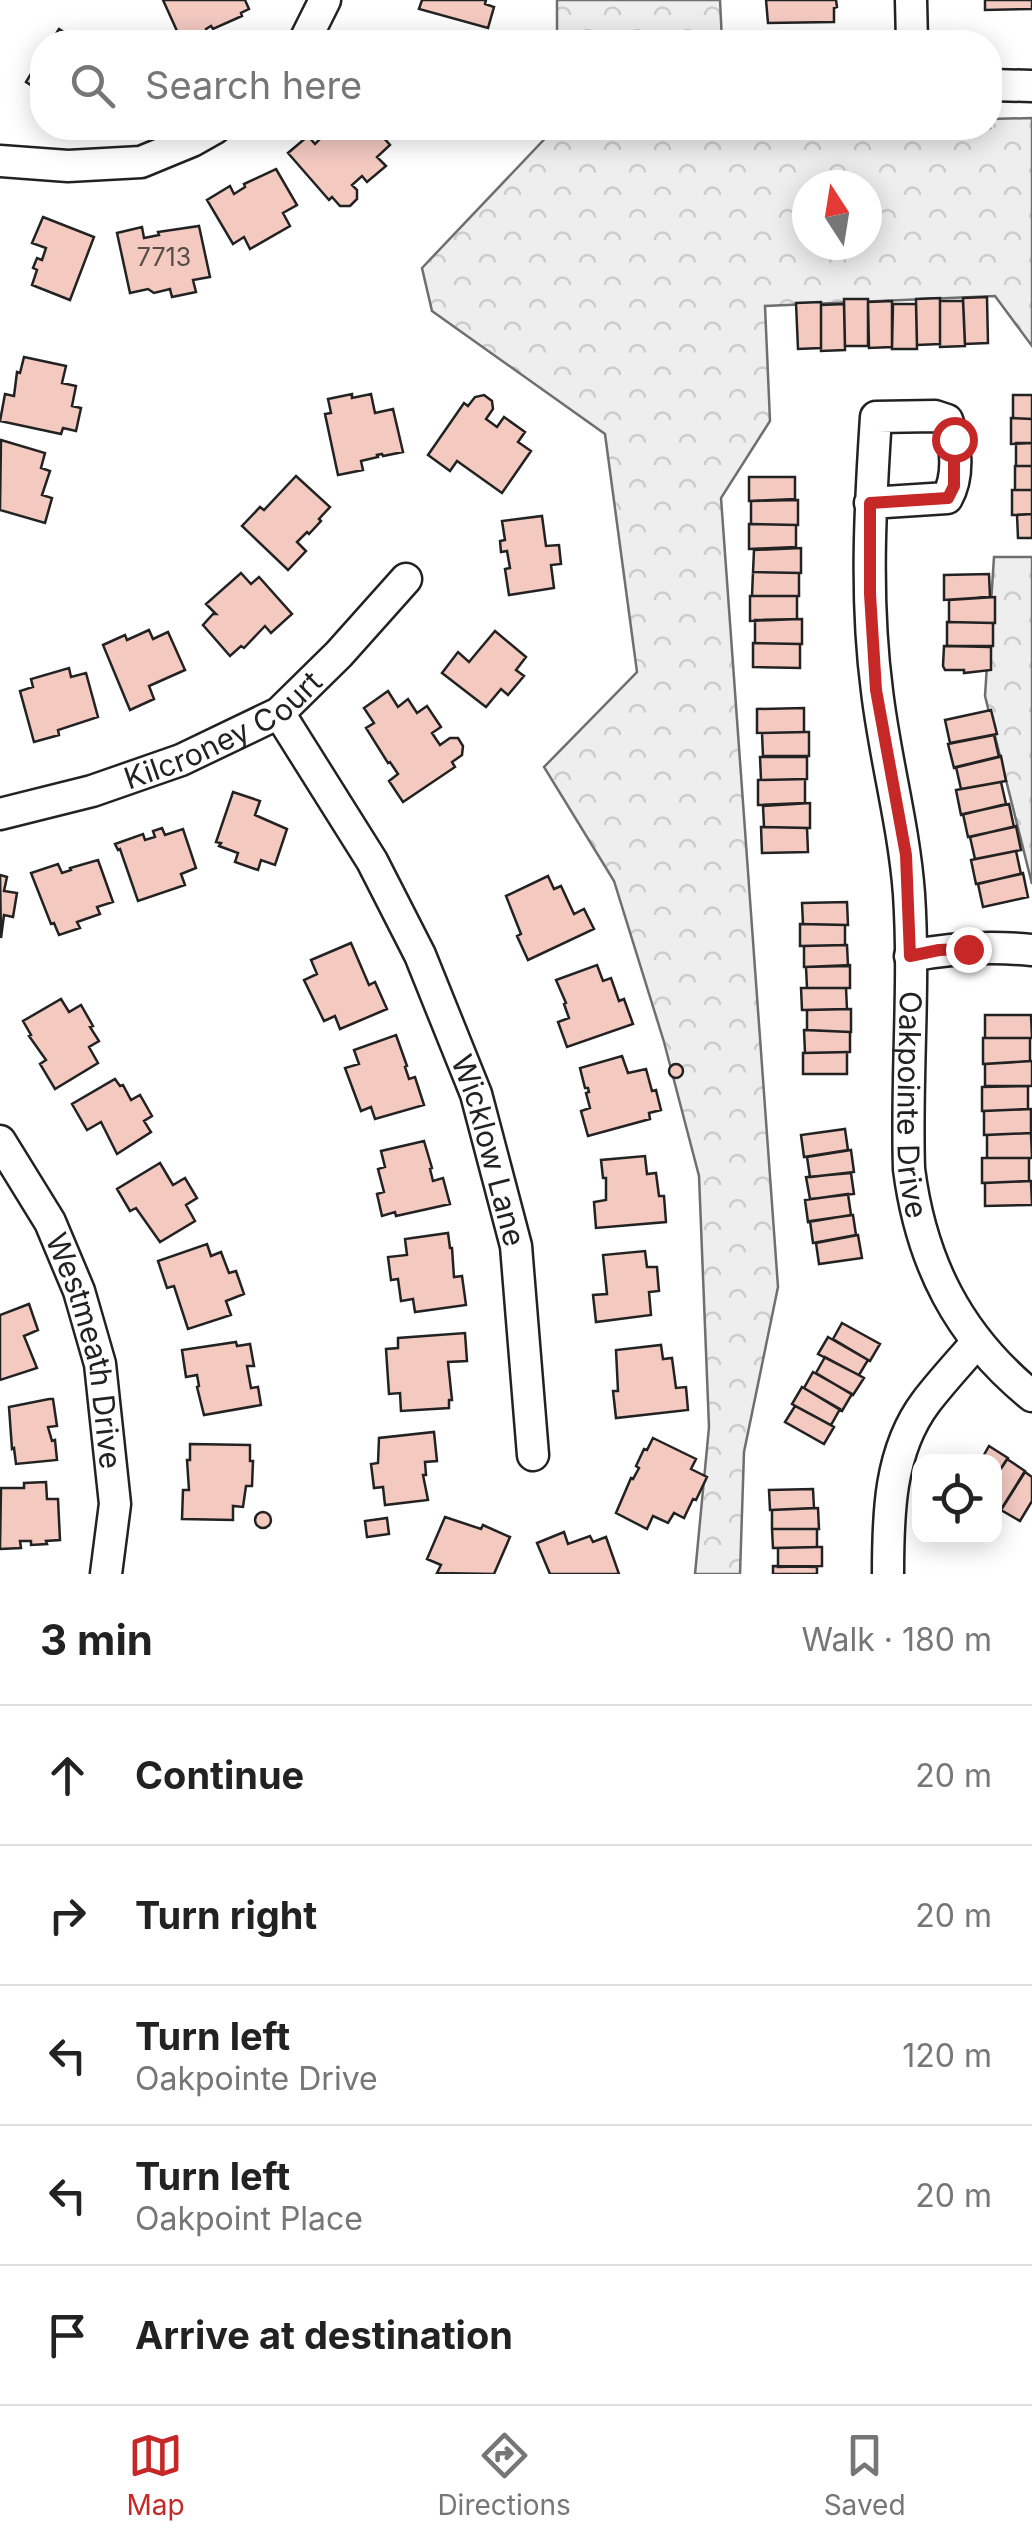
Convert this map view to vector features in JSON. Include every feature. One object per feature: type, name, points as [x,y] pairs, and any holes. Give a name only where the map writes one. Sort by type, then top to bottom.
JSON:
[{"type":"street","points":[[310,30],[326,0]]},
{"type":"street","points":[[911,0],[912,30]]},
{"type":"street","points":[[1002,85],[1032,86]]},
{"type":"street","points":[[0,161],[68,166],[140,162],[194,140]]},
{"type":"street","name":"Oakpointe Drive","points":[[870,503],[948,498],[954,486],[954,439],[947,420],[935,416],[876,417],[870,503],[876,690],[906,855],[910,956],[909,1169],[914,1210],[945,1292],[976,1342],[1032,1396]]},
{"type":"street","name":"Kilcroney Court","points":[[0,814],[92,791],[164,766],[279,713],[406,579]]},
{"type":"street","name":"Wicklow Lane","points":[[279,713],[372,861],[420,955],[476,1094],[516,1246],[533,1455]]},
{"type":"street","points":[[910,956],[939,950],[1032,950]]},
{"type":"street","name":"Westmeath Drive","points":[[0,1141],[50,1222],[79,1292],[100,1364],[115,1504],[106,1574]]},
{"type":"street","points":[[888,1574],[888,1518],[894,1478],[906,1440],[924,1405],[976,1342]]},
{"type":"green space","points":[[557,0],[720,0],[721,30],[557,30]]},
{"type":"green space","points":[[1032,118],[1032,346],[995,296],[765,306],[770,421],[721,498],[778,1287],[744,1452],[740,1574],[695,1574],[709,1427],[699,1176],[664,1042],[614,881],[544,767],[637,672],[605,434],[432,311],[422,268],[544,140],[1002,140],[1002,119]]},
{"type":"green space","points":[[994,557],[1032,557],[1032,884],[985,696]]},
{"type":"building","points":[[163,0],[245,0],[249,9],[213,29],[211,26],[206,30],[177,30]]},
{"type":"building","points":[[422,0],[486,0],[485,4],[494,7],[488,28],[419,9]]},
{"type":"building","points":[[766,0],[836,0],[834,22],[768,23]]},
{"type":"building","points":[[985,0],[1032,0],[1032,9],[985,10]]},
{"type":"building","points":[[303,140],[315,144],[319,140],[386,140],[390,145],[377,157],[386,166],[367,182],[362,176],[352,185],[357,190],[357,199],[350,206],[340,206],[332,197],[329,200],[288,153]]},
{"type":"building","points":[[276,169],[297,205],[283,213],[290,226],[250,249],[244,237],[233,244],[207,200],[230,186],[234,194],[244,184]]},
{"type":"building","points":[[43,217],[94,237],[70,300],[32,285],[37,270],[33,268],[37,258],[42,260],[46,248],[32,243]]},
{"type":"building","points":[[199,226],[210,277],[193,280],[196,292],[172,297],[170,289],[130,293],[117,233],[142,227],[144,238]]},
{"type":"building","points":[[987,297],[988,343],[965,344],[963,298]]},
{"type":"building","points":[[940,298],[940,344],[917,345],[916,299]]},
{"type":"building","points":[[844,299],[868,299],[868,346],[845,346]]},
{"type":"building","points":[[892,301],[892,347],[869,348],[868,302]]},
{"type":"building","points":[[940,301],[963,301],[965,346],[940,347]]},
{"type":"building","points":[[821,302],[821,348],[798,349],[796,303]]},
{"type":"building","points":[[844,304],[845,350],[821,351],[821,305]]},
{"type":"building","points":[[893,304],[916,304],[917,349],[892,349]]},
{"type":"building","points":[[24,357],[66,366],[62,383],[76,386],[72,406],[81,408],[76,431],[63,428],[61,434],[0,421],[5,394],[14,396],[17,372],[20,373]]},
{"type":"building","points":[[352,394],[352,398],[371,394],[375,413],[393,409],[403,452],[377,455],[361,461],[363,470],[338,475],[325,414],[331,413],[328,399]]},
{"type":"building","points":[[484,395],[492,401],[493,409],[486,419],[497,427],[504,417],[525,432],[518,442],[531,451],[502,493],[457,461],[450,471],[428,455],[464,403],[468,406],[475,397]]},
{"type":"building","points":[[1013,395],[1032,395],[1032,419],[1013,418]]},
{"type":"building","points":[[1011,418],[1032,419],[1032,443],[1011,444]]},
{"type":"building","points":[[1,440],[45,453],[41,468],[50,471],[42,495],[52,498],[45,523],[0,510]]},
{"type":"building","points":[[1016,443],[1032,443],[1032,466],[1016,466]]},
{"type":"building","points":[[1015,466],[1032,466],[1032,490],[1015,490]]},
{"type":"building","points":[[296,476],[330,507],[309,534],[297,542],[306,551],[288,570],[242,526],[260,507],[264,510]]},
{"type":"building","points":[[749,477],[795,477],[795,499],[749,501]]},
{"type":"building","points":[[1012,490],[1032,490],[1032,514],[1012,515]]},
{"type":"building","points":[[798,500],[798,525],[751,524],[751,501]]},
{"type":"building","points":[[1032,514],[1032,538],[1018,538],[1017,515]]},
{"type":"building","points":[[542,516],[546,546],[559,545],[561,564],[551,565],[554,588],[509,595],[507,551],[501,552],[500,541],[505,540],[502,521]]},
{"type":"building","points":[[749,524],[796,525],[796,547],[749,549]]},
{"type":"building","points":[[801,548],[801,573],[753,572],[754,550]]},
{"type":"building","points":[[753,572],[799,573],[799,596],[752,596]]},
{"type":"building","points":[[241,573],[251,584],[259,577],[292,614],[271,633],[265,626],[244,648],[241,646],[230,656],[203,625],[216,614],[206,604]]},
{"type":"building","points":[[989,574],[990,597],[944,600],[944,575]]},
{"type":"building","points":[[750,596],[797,596],[797,619],[750,621]]},
{"type":"building","points":[[995,597],[995,623],[949,622],[949,600]]},
{"type":"building","points":[[802,619],[802,644],[755,643],[755,620]]},
{"type":"building","points":[[947,622],[993,623],[993,646],[947,646]]},
{"type":"building","points":[[149,630],[153,639],[168,632],[185,670],[149,686],[154,699],[130,710],[103,645]]},
{"type":"building","points":[[495,631],[526,657],[516,670],[524,676],[508,695],[501,689],[486,707],[442,673],[458,652],[469,662]]},
{"type":"building","points":[[753,643],[800,644],[800,668],[753,667]]},
{"type":"building","points":[[944,646],[991,647],[991,670],[945,670]]},
{"type":"building","points":[[69,668],[71,677],[86,673],[98,717],[34,742],[20,691],[33,687],[31,679]]},
{"type":"building","points":[[388,691],[398,707],[408,699],[417,713],[427,706],[441,727],[432,733],[440,745],[458,738],[463,746],[462,755],[452,762],[455,767],[403,802],[389,781],[398,774],[366,728],[374,723],[364,708]]},
{"type":"building","points":[[804,708],[804,732],[757,733],[757,709]]},
{"type":"building","points":[[991,710],[997,734],[950,743],[945,720]]},
{"type":"building","points":[[809,732],[809,756],[763,756],[762,733]]},
{"type":"building","points":[[994,735],[999,757],[954,768],[948,744]]},
{"type":"building","points":[[1001,756],[1006,781],[961,789],[956,767]]},
{"type":"building","points":[[760,757],[807,757],[807,779],[761,780]]},
{"type":"building","points":[[805,779],[805,803],[758,805],[758,780]]},
{"type":"building","points":[[1001,782],[1006,804],[961,815],[956,790]]},
{"type":"building","points":[[233,792],[260,801],[255,815],[287,829],[275,865],[261,860],[258,870],[235,862],[238,853],[216,842]]},
{"type":"building","points":[[810,803],[810,828],[764,827],[763,806]]},
{"type":"building","points":[[1009,804],[1014,827],[968,837],[963,814]]},
{"type":"building","points":[[1016,826],[1021,850],[975,859],[970,837]]},
{"type":"building","points":[[761,827],[807,828],[808,852],[762,853]]},
{"type":"building","points":[[162,828],[165,835],[183,829],[196,868],[181,874],[185,885],[138,901],[115,844],[143,834],[145,840],[155,837],[153,831]]},
{"type":"building","points":[[1016,851],[1021,874],[976,884],[971,860]]},
{"type":"building","points":[[98,860],[113,902],[97,907],[100,914],[77,922],[80,928],[59,935],[31,873],[58,864],[62,873]]},
{"type":"building","points":[[1023,873],[1028,897],[983,907],[978,884]]},
{"type":"building","points":[[0,875],[7,877],[4,891],[17,893],[13,917],[4,915],[1,938]]},
{"type":"building","points":[[548,876],[554,889],[561,886],[574,914],[584,909],[594,929],[528,960],[506,896]]},
{"type":"building","points":[[847,902],[848,925],[803,924],[802,903]]},
{"type":"building","points":[[800,924],[845,925],[845,945],[800,946]]},
{"type":"building","points":[[351,943],[369,985],[375,982],[387,1009],[340,1029],[335,1016],[324,1021],[304,980],[317,974],[311,960]]},
{"type":"building","points":[[847,945],[848,966],[804,967],[804,946]]},
{"type":"building","points":[[597,965],[603,981],[611,978],[619,1001],[624,999],[633,1024],[567,1047],[558,1022],[569,1018],[556,980]]},
{"type":"building","points":[[850,965],[850,988],[807,988],[806,967]]},
{"type":"building","points":[[801,988],[846,988],[847,1009],[802,1010]]},
{"type":"building","points":[[61,999],[69,1012],[81,1005],[99,1041],[89,1047],[98,1063],[55,1089],[40,1064],[46,1060],[23,1021]]},
{"type":"building","points":[[851,1009],[851,1032],[807,1030],[807,1010]]},
{"type":"building","points":[[985,1015],[1031,1015],[1032,1038],[985,1038]]},
{"type":"building","points":[[804,1030],[850,1032],[850,1052],[805,1053]]},
{"type":"building","points":[[396,1035],[409,1079],[415,1077],[424,1105],[375,1119],[371,1107],[361,1111],[345,1068],[359,1064],[354,1050]]},
{"type":"building","points":[[983,1038],[1030,1038],[1030,1061],[983,1064]]},
{"type":"building","points":[[847,1052],[847,1074],[803,1074],[803,1053]]},
{"type":"building","points":[[622,1056],[628,1073],[646,1069],[661,1110],[649,1113],[650,1119],[588,1136],[581,1111],[590,1108],[586,1093],[589,1092],[580,1068]]},
{"type":"building","points":[[1032,1061],[1032,1086],[985,1086],[985,1064]]},
{"type":"building","points":[[676,1064],[683,1071],[676,1078],[669,1071]]},
{"type":"building","points":[[115,1079],[131,1100],[140,1095],[152,1116],[144,1121],[151,1132],[117,1154],[101,1122],[87,1130],[72,1104]]},
{"type":"building","points":[[1028,1086],[1028,1109],[982,1111],[982,1087]]},
{"type":"building","points":[[1031,1109],[1031,1133],[984,1135],[984,1111]]},
{"type":"building","points":[[845,1129],[848,1150],[804,1157],[801,1135]]},
{"type":"building","points":[[1031,1133],[1032,1158],[987,1158],[987,1135]]},
{"type":"building","points":[[424,1141],[433,1181],[443,1178],[450,1204],[382,1216],[377,1194],[384,1192],[378,1169],[385,1167],[381,1151]]},
{"type":"building","points":[[851,1150],[854,1172],[810,1177],[807,1157]]},
{"type":"building","points":[[645,1156],[647,1174],[656,1173],[659,1196],[664,1196],[666,1222],[596,1228],[594,1202],[606,1200],[601,1160]]},
{"type":"building","points":[[982,1158],[1029,1158],[1029,1181],[982,1183]]},
{"type":"building","points":[[160,1163],[173,1185],[185,1178],[197,1198],[186,1205],[195,1221],[160,1242],[136,1208],[130,1211],[117,1189]]},
{"type":"building","points":[[851,1173],[854,1194],[810,1199],[806,1177]]},
{"type":"building","points":[[1031,1181],[1032,1205],[985,1206],[985,1183]]},
{"type":"building","points":[[848,1194],[851,1215],[808,1222],[805,1200]]},
{"type":"building","points":[[853,1215],[856,1235],[813,1243],[810,1221]]},
{"type":"building","points":[[448,1233],[454,1277],[462,1276],[466,1305],[415,1312],[413,1299],[401,1301],[398,1279],[391,1280],[388,1257],[407,1255],[405,1239]]},
{"type":"building","points":[[858,1235],[862,1258],[819,1264],[816,1243]]},
{"type":"building","points":[[207,1244],[211,1256],[221,1252],[229,1273],[236,1271],[244,1294],[226,1301],[231,1315],[188,1329],[174,1286],[167,1288],[158,1261]]},
{"type":"building","points":[[645,1251],[647,1267],[657,1267],[659,1291],[649,1292],[651,1315],[596,1322],[593,1295],[607,1294],[603,1255]]},
{"type":"building","points":[[29,1304],[38,1330],[24,1336],[37,1368],[0,1380],[0,1315]]},
{"type":"building","points":[[842,1323],[880,1344],[870,1361],[833,1339]]},
{"type":"building","points":[[465,1333],[467,1361],[448,1362],[452,1400],[449,1408],[401,1411],[400,1393],[389,1394],[386,1349],[398,1348],[398,1338]]},
{"type":"building","points":[[828,1337],[868,1360],[859,1375],[818,1354]]},
{"type":"building","points":[[236,1342],[237,1346],[250,1344],[254,1366],[247,1366],[251,1388],[258,1387],[261,1405],[204,1415],[197,1375],[186,1377],[182,1350]]},
{"type":"building","points":[[661,1345],[663,1359],[672,1358],[676,1388],[686,1387],[688,1410],[616,1418],[616,1350]]},
{"type":"building","points":[[825,1357],[864,1378],[853,1395],[816,1373]]},
{"type":"building","points":[[813,1372],[852,1394],[842,1411],[804,1388]]},
{"type":"building","points":[[802,1387],[840,1409],[831,1425],[792,1404]]},
{"type":"building","points":[[53,1399],[57,1426],[48,1427],[52,1441],[55,1440],[57,1460],[16,1464],[9,1407]]},
{"type":"building","points":[[795,1406],[834,1427],[824,1444],[785,1422]]},
{"type":"building","points":[[434,1432],[437,1461],[425,1462],[423,1475],[428,1500],[385,1505],[383,1487],[374,1488],[371,1464],[378,1463],[379,1438]]},
{"type":"building","points":[[653,1438],[696,1459],[691,1469],[707,1477],[684,1518],[674,1513],[668,1523],[653,1516],[647,1529],[616,1513],[639,1468],[636,1466],[644,1449]]},
{"type":"building","points":[[190,1444],[250,1445],[252,1486],[246,1486],[243,1507],[233,1506],[233,1520],[182,1519],[183,1490],[189,1490]]},
{"type":"building","points":[[989,1446],[1002,1454],[984,1454]]},
{"type":"building","points":[[1007,1459],[1025,1471],[1002,1508],[1002,1467]]},
{"type":"building","points":[[1025,1472],[1032,1477],[1032,1501],[1020,1521],[1002,1508]]},
{"type":"building","points":[[46,1482],[47,1499],[58,1499],[60,1540],[31,1545],[31,1541],[20,1541],[21,1548],[0,1549],[1,1488],[24,1488],[24,1483]]},
{"type":"building","points":[[813,1489],[814,1508],[770,1510],[769,1490]]},
{"type":"building","points":[[818,1508],[819,1529],[772,1529],[772,1510]]},
{"type":"building","points":[[263,1512],[271,1520],[263,1528],[255,1520]]},
{"type":"building","points":[[445,1517],[481,1529],[483,1525],[510,1537],[494,1574],[437,1573],[441,1565],[427,1559]]},
{"type":"building","points":[[387,1518],[389,1534],[367,1537],[365,1521]]},
{"type":"building","points":[[772,1529],[817,1529],[817,1547],[773,1548]]},
{"type":"building","points":[[564,1532],[568,1544],[590,1536],[593,1542],[606,1537],[619,1574],[550,1574],[537,1543]]},
{"type":"building","points":[[822,1547],[822,1566],[778,1567],[778,1548]]},
{"type":"building","points":[[773,1566],[817,1567],[817,1574],[773,1574]]},
{"type":"route","points":[[954,439],[954,486],[948,498],[870,503],[870,594],[876,690],[906,855],[910,956],[968,949]]}]
